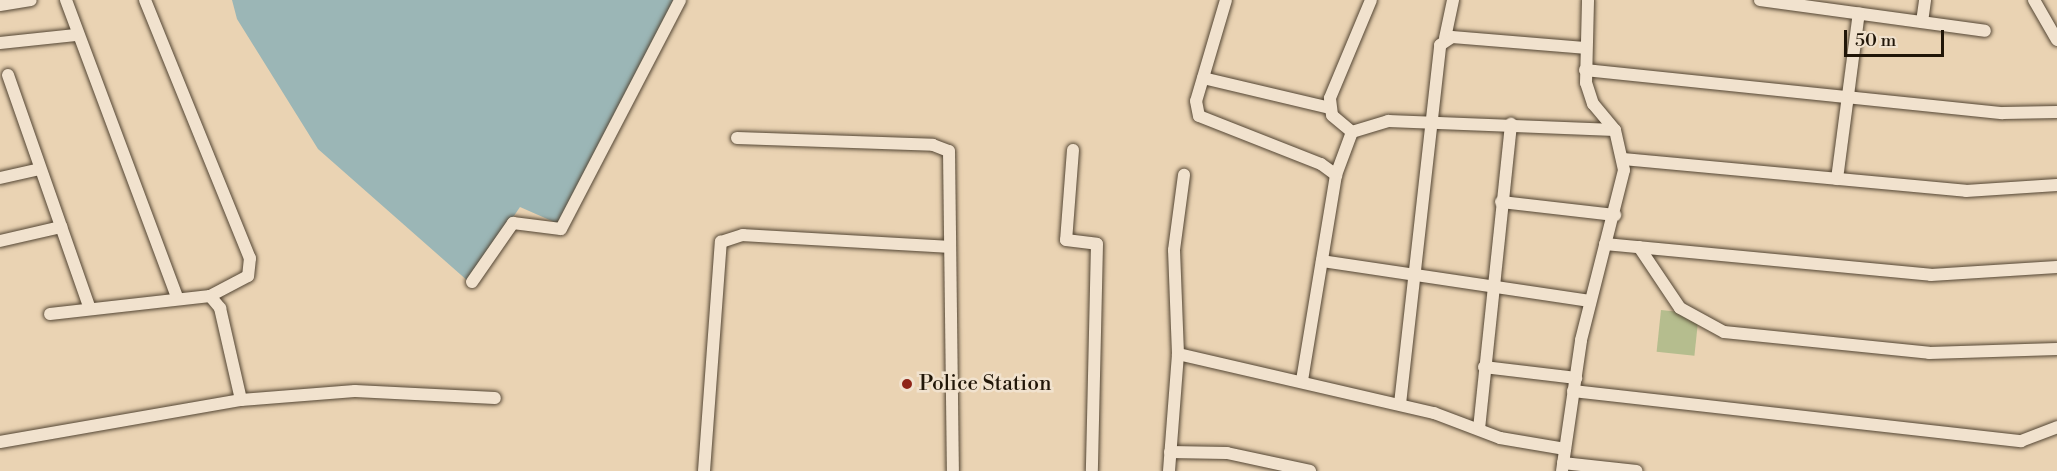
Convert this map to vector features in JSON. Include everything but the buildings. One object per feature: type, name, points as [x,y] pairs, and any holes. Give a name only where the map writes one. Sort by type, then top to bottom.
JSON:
[{"type":"street","points":[[0,5],[32,0]]},
{"type":"street","points":[[66,0],[76,34],[178,299]]},
{"type":"street","points":[[50,314],[210,296],[248,276],[250,258],[145,0]]},
{"type":"street","points":[[472,282],[513,223],[561,229],[680,0]]},
{"type":"street","points":[[1226,0],[1203,78],[1199,116],[1321,164],[1336,175]]},
{"type":"street","points":[[1329,108],[1371,0]]},
{"type":"street","points":[[1400,404],[1412,275],[1432,121],[1445,38],[1454,0]]},
{"type":"street","points":[[1588,0],[1584,48],[1585,70],[1593,105],[1615,130],[1623,159],[1615,215],[1589,301],[1573,391],[1563,467],[1637,471]]},
{"type":"street","points":[[1760,0],[1985,31]]},
{"type":"street","points":[[1922,22],[1924,0]]},
{"type":"street","points":[[2034,0],[2057,40]]},
{"type":"street","points":[[1837,179],[1859,13]]},
{"type":"street","points":[[0,44],[76,34]]},
{"type":"street","points":[[1445,38],[1584,48]]},
{"type":"street","points":[[1585,70],[2002,113],[2057,112]]},
{"type":"street","points":[[8,75],[90,309]]},
{"type":"street","points":[[1203,78],[1329,108],[1352,132]]},
{"type":"street","points":[[1352,132],[1388,121],[1511,124],[1615,130]]},
{"type":"street","points":[[1479,429],[1501,202],[1511,124]]},
{"type":"street","points":[[1302,381],[1336,175],[1352,132]]},
{"type":"street","points":[[737,138],[943,146],[951,159],[952,471]]},
{"type":"street","points":[[1073,150],[1066,240],[1097,244],[1092,471]]},
{"type":"street","points":[[1623,159],[1977,192],[2057,185]]},
{"type":"street","points":[[0,178],[40,169]]},
{"type":"street","points":[[1169,471],[1178,354],[1174,250],[1184,175]]},
{"type":"street","points":[[1501,202],[1615,215]]},
{"type":"street","points":[[0,241],[61,227]]},
{"type":"street","points":[[704,471],[720,242],[743,235],[950,247]]},
{"type":"street","points":[[1605,244],[1931,275],[2057,267]]},
{"type":"street","points":[[1640,248],[1680,308],[1724,332],[1939,353],[2057,349]]},
{"type":"street","points":[[1322,261],[1589,301]]},
{"type":"street","points":[[210,296],[220,308],[241,400]]},
{"type":"street","points":[[1178,354],[1400,404],[1509,440],[1565,449]]},
{"type":"street","points":[[1484,367],[1576,378]]},
{"type":"street","points":[[0,442],[241,400],[354,391],[495,398]]},
{"type":"street","points":[[1573,391],[2021,441],[2057,427]]},
{"type":"street","points":[[1170,452],[1227,453],[1310,471]]},
{"type":"green space","points":[[1661,310],[1699,314],[1694,356],[1657,352]]},
{"type":"water","points":[[232,0],[682,0],[561,225],[520,207],[469,282],[318,149],[237,19]]},
{"type":"place","name":"Police Station","points":[[907,384]]}]
